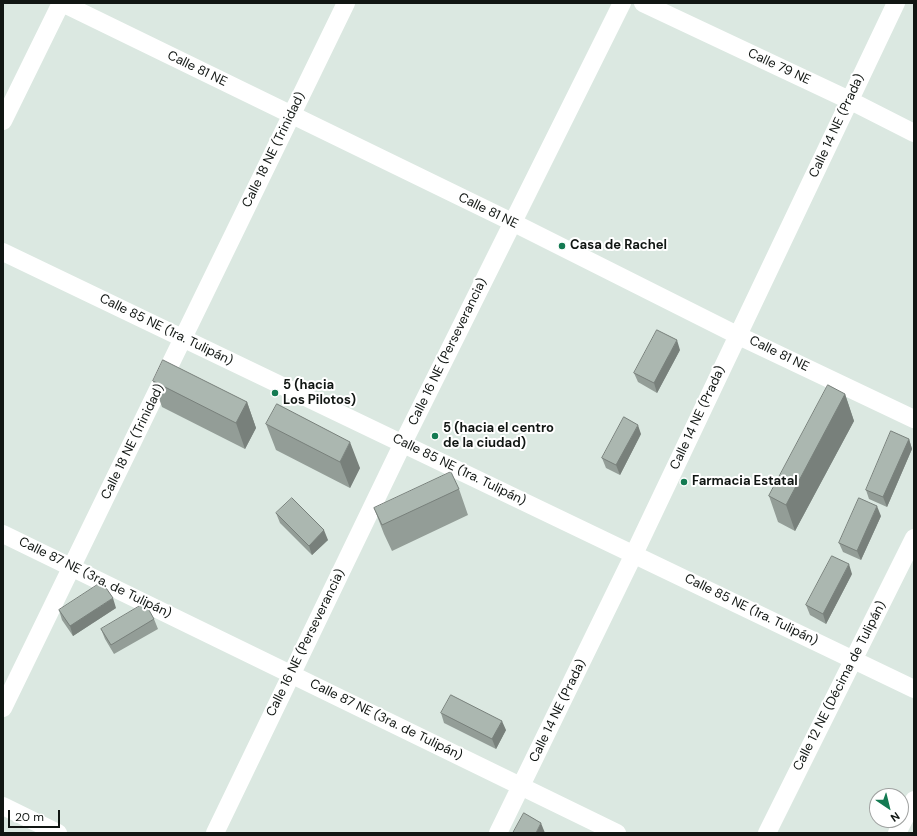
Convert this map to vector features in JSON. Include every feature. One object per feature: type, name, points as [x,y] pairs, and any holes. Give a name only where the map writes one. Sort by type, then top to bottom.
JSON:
[{"type":"street","name":"Calle 81 NE","points":[[62,3],[512,222],[738,335],[914,419]]},
{"type":"street","points":[[3,122],[62,3]]},
{"type":"street","name":"Calle 18 NE (Trinidad)","points":[[3,708],[346,3]]},
{"type":"street","name":"Calle 16 NE (Perseverancia)","points":[[215,833],[402,443],[622,3]]},
{"type":"street","name":"Calle 79 NE","points":[[643,3],[849,100],[914,133]]},
{"type":"street","name":"Calle 14 NE (Prada)","points":[[498,833],[634,554],[896,3]]},
{"type":"street","name":"Calle 85 NE (1ra. Tulipán)","points":[[3,252],[914,689]]},
{"type":"street","name":"Calle 87 NE (3ra. de Tulipán)","points":[[3,534],[618,833]]},
{"type":"street","name":"Calle 12 NE (Décima de Tulipán)","points":[[767,833],[914,538]]},
{"type":"street","points":[[897,833],[914,800]]},
{"type":"street","points":[[3,806],[58,833]]},
{"type":"building","points":[[657,330],[677,340],[654,383],[634,373]]},
{"type":"building","points":[[163,360],[247,402],[236,423],[153,381]]},
{"type":"building","points":[[828,385],[845,394],[786,505],[769,496]]},
{"type":"building","points":[[277,404],[350,442],[340,462],[266,424]]},
{"type":"building","points":[[624,417],[638,425],[616,465],[602,458]]},
{"type":"building","points":[[891,431],[909,439],[883,497],[866,490]]},
{"type":"building","points":[[451,472],[459,489],[382,525],[374,508]]},
{"type":"building","points":[[292,498],[324,530],[309,546],[276,513]]},
{"type":"building","points":[[859,498],[877,506],[857,551],[839,543]]},
{"type":"building","points":[[832,556],[849,564],[823,614],[806,605]]},
{"type":"building","points":[[102,582],[113,598],[70,626],[59,610]]},
{"type":"building","points":[[145,603],[154,619],[111,645],[101,629]]},
{"type":"building","points":[[451,695],[502,721],[492,739],[441,713]]},
{"type":"building","points":[[524,813],[541,823],[536,833],[513,833]]},
{"type":"place","name":"Casa de Rachel","points":[[562,246]]},
{"type":"place","name":"5 (hacia Los Pilotos)","points":[[275,393]]},
{"type":"place","name":"5 (hacia el centro de la ciudad)","points":[[435,436]]},
{"type":"place","name":"Farmacia Estatal","points":[[684,482]]}]
